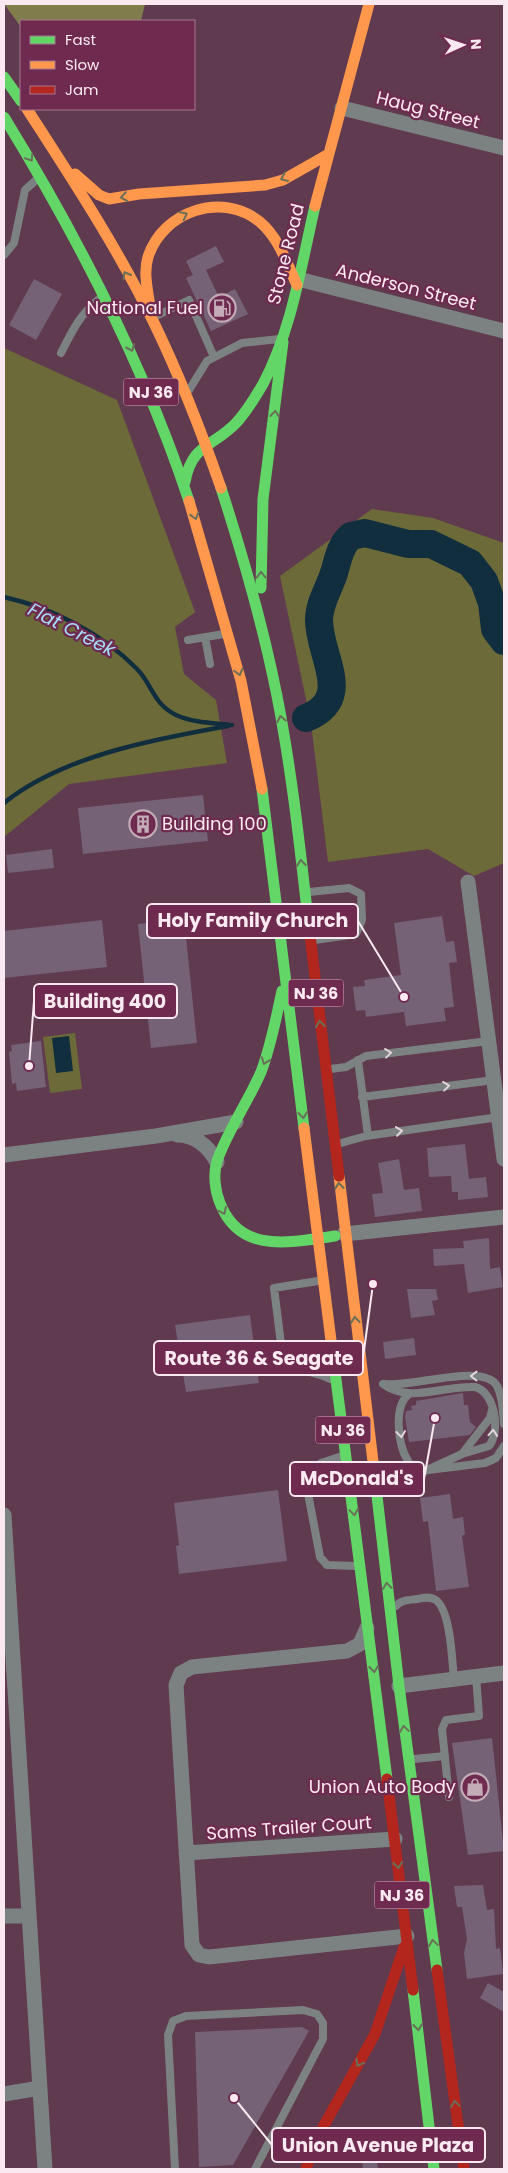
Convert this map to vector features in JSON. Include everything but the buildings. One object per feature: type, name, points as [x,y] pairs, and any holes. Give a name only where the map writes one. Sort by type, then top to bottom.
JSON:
[{"type":"main road","name":"Stone Road","points":[[184,482],[192,459],[206,445],[222,436],[238,421],[262,385],[283,340],[327,155],[342,108],[369,4]]},
{"type":"main road","points":[[4,77],[20,100]]},
{"type":"main road","name":"NJ 36","points":[[28,110],[60,160],[152,318],[206,445],[262,624],[288,752],[344,1234],[377,1494],[398,1686],[464,2169]]},
{"type":"main road","name":"NJ 36","points":[[4,117],[41,175],[106,294],[151,392],[184,482],[244,691],[257,756],[286,962],[317,1238],[408,1936],[434,2169]]},
{"type":"main road","points":[[60,160],[99,195],[114,198],[139,194],[266,185],[283,180],[327,155]]},
{"type":"main road","points":[[152,318],[146,265],[148,255],[159,235],[173,221],[187,212],[203,208],[233,209],[260,222],[277,242],[297,282]]},
{"type":"main road","points":[[262,624],[260,525],[283,340]]},
{"type":"main road","points":[[286,962],[268,1054],[217,1162],[214,1173],[216,1196],[227,1219],[239,1231],[262,1241],[317,1238],[344,1234]]},
{"type":"main road","points":[[306,2169],[317,2138],[375,2034],[408,1936]]},
{"type":"street","name":"Haug Street","points":[[342,108],[504,148]]},
{"type":"street","name":"Anderson Street","points":[[297,282],[504,331]]},
{"type":"street","points":[[468,882],[494,1080],[500,1109],[503,1151]]},
{"type":"street","points":[[4,1155],[156,1136],[236,1122]]},
{"type":"street","points":[[156,1136],[181,1135],[194,1138],[206,1145],[217,1162]]},
{"type":"street","points":[[344,1234],[504,1217]]},
{"type":"street","points":[[4,1515],[45,2169]]},
{"type":"street","name":"Sams Trailer Court","points":[[368,1621],[360,1644],[347,1651],[192,1667],[181,1673],[176,1685],[192,1945],[198,1955],[209,1957],[408,1936]]},
{"type":"street","points":[[398,1686],[504,1673]]},
{"type":"street","name":"Sams Trailer Court","points":[[186,1854],[395,1839]]},
{"type":"street","points":[[4,1916],[28,1916]]},
{"type":"street","points":[[4,2094],[40,2088]]},
{"type":"lane","points":[[4,255],[14,243],[25,190],[41,175]]},
{"type":"lane","points":[[60,353],[76,323],[86,310],[106,294]]},
{"type":"lane","points":[[152,318],[189,300],[214,357]]},
{"type":"lane","points":[[186,396],[207,360],[242,343],[283,340]]},
{"type":"lane","points":[[188,640],[228,633]]},
{"type":"lane","points":[[205,637],[210,664]]},
{"type":"lane","points":[[305,892],[349,888],[361,894],[362,920],[356,934],[310,940]]},
{"type":"lane","points":[[325,1069],[346,1067],[366,1056],[489,1041]]},
{"type":"lane","points":[[358,1060],[368,1136]]},
{"type":"lane","points":[[362,1097],[494,1080]]},
{"type":"lane","points":[[334,1145],[368,1136],[500,1109]]},
{"type":"lane","points":[[323,1280],[274,1288],[283,1360],[290,1367],[318,1373],[336,1383]]},
{"type":"lane","points":[[361,1367],[393,1391],[408,1394],[476,1387],[483,1390],[490,1398],[495,1435],[493,1441],[484,1449],[462,1454],[422,1471]]},
{"type":"lane","points":[[383,1384],[392,1385],[470,1375],[489,1378],[496,1384],[500,1394],[504,1424]]},
{"type":"lane","points":[[408,1394],[402,1400],[400,1407],[401,1438],[405,1456],[422,1471]]},
{"type":"lane","points":[[462,1454],[490,1418],[492,1410]]},
{"type":"lane","points":[[377,1494],[384,1478],[389,1476],[485,1463],[500,1457],[504,1446]]},
{"type":"lane","points":[[346,1454],[321,1463],[308,1474],[307,1488],[320,1557],[327,1565],[361,1566]]},
{"type":"lane","points":[[391,1618],[398,1603],[423,1598],[437,1601],[446,1618],[454,1679]]},
{"type":"lane","points":[[449,1797],[442,1729],[446,1720],[479,1716],[476,1676]]},
{"type":"lane","points":[[408,1759],[445,1756]]},
{"type":"lane","points":[[175,2169],[168,2035],[173,2021],[186,2016],[303,2010],[313,2012],[323,2023],[323,2039],[255,2169]]},
{"type":"shaded area","points":[[4,4],[145,4],[141,20],[20,20],[20,26]]},
{"type":"shaded area","points":[[4,348],[117,400],[195,612],[175,627],[184,674],[216,700],[227,763],[69,784],[4,837]]},
{"type":"shaded area","points":[[372,509],[433,518],[504,543],[504,863],[474,876],[428,849],[328,862],[311,723],[280,576]]},
{"type":"shaded area","points":[[75,1033],[82,1089],[50,1093],[43,1037]]},
{"type":"water","points":[[69,1036],[73,1071],[56,1073],[52,1038]]},
{"type":"waterway","name":"Flat Creek","points":[[306,718],[321,710],[329,699],[332,688],[331,675],[320,634],[319,614],[340,553],[344,544],[351,536],[365,533],[408,544],[431,544],[470,563],[484,581],[492,603],[495,629],[504,641]]},
{"type":"waterway","name":"Flat Creek","points":[[4,597],[58,615],[92,633],[137,669],[162,705],[176,715],[196,721],[232,725]]},
{"type":"waterway","points":[[4,803],[27,787],[81,761],[140,744],[228,726]]},
{"type":"traffic: fast","points":[[4,77],[20,100]]},
{"type":"traffic: fast","points":[[4,117],[58,209],[108,304],[152,401],[189,501]]},
{"type":"traffic: fast","points":[[185,482],[188,469],[198,452],[241,418],[263,384],[273,363],[295,297],[315,206]]},
{"type":"traffic: fast","points":[[261,588],[263,499],[283,342]]},
{"type":"traffic: fast","points":[[221,488],[252,591],[277,696],[291,776],[307,910]]},
{"type":"traffic: fast","points":[[262,789],[304,1128]]},
{"type":"traffic: fast","points":[[282,991],[265,1062],[217,1161],[215,1177],[217,1193],[229,1220],[240,1231],[254,1238],[285,1242],[335,1236]]},
{"type":"traffic: fast","points":[[333,1356],[387,1779]]},
{"type":"traffic: fast","points":[[374,1470],[399,1686],[437,1970]]},
{"type":"traffic: fast","points":[[413,1990],[434,2169]]},
{"type":"traffic: slow","points":[[315,206],[369,4]]},
{"type":"traffic: slow","points":[[28,110],[94,215],[141,297],[182,385],[221,488]]},
{"type":"traffic: slow","points":[[75,174],[99,195],[109,199],[139,194],[265,185],[283,180],[327,155]]},
{"type":"traffic: slow","points":[[150,307],[146,269],[148,257],[156,241],[166,228],[180,218],[195,211],[212,207],[229,208],[245,213],[267,228],[286,260],[297,285]]},
{"type":"traffic: slow","points":[[189,501],[241,681],[262,789]]},
{"type":"traffic: slow","points":[[304,1128],[333,1356]]},
{"type":"traffic: slow","points":[[339,1176],[374,1470]]},
{"type":"traffic: jam","points":[[307,910],[339,1176]]},
{"type":"traffic: jam","points":[[387,1779],[413,1990]]},
{"type":"traffic: jam","points":[[306,2169],[317,2138],[375,2034],[404,1947]]},
{"type":"traffic: jam","points":[[437,1970],[464,2169]]},
{"type":"place","name":"National Fuel","points":[[222,308]]},
{"type":"place","name":"Building 100","points":[[143,824]]},
{"type":"place","name":"Holy Family Church","points":[[404,997]]},
{"type":"place","name":"Building 400","points":[[29,1066]]},
{"type":"place","name":"Route 36 & Seagate","points":[[373,1284]]},
{"type":"place","name":"McDonald's","points":[[435,1418]]},
{"type":"place","name":"Union Auto Body","points":[[475,1787]]},
{"type":"place","name":"Union Avenue Plaza","points":[[234,2098]]}]
